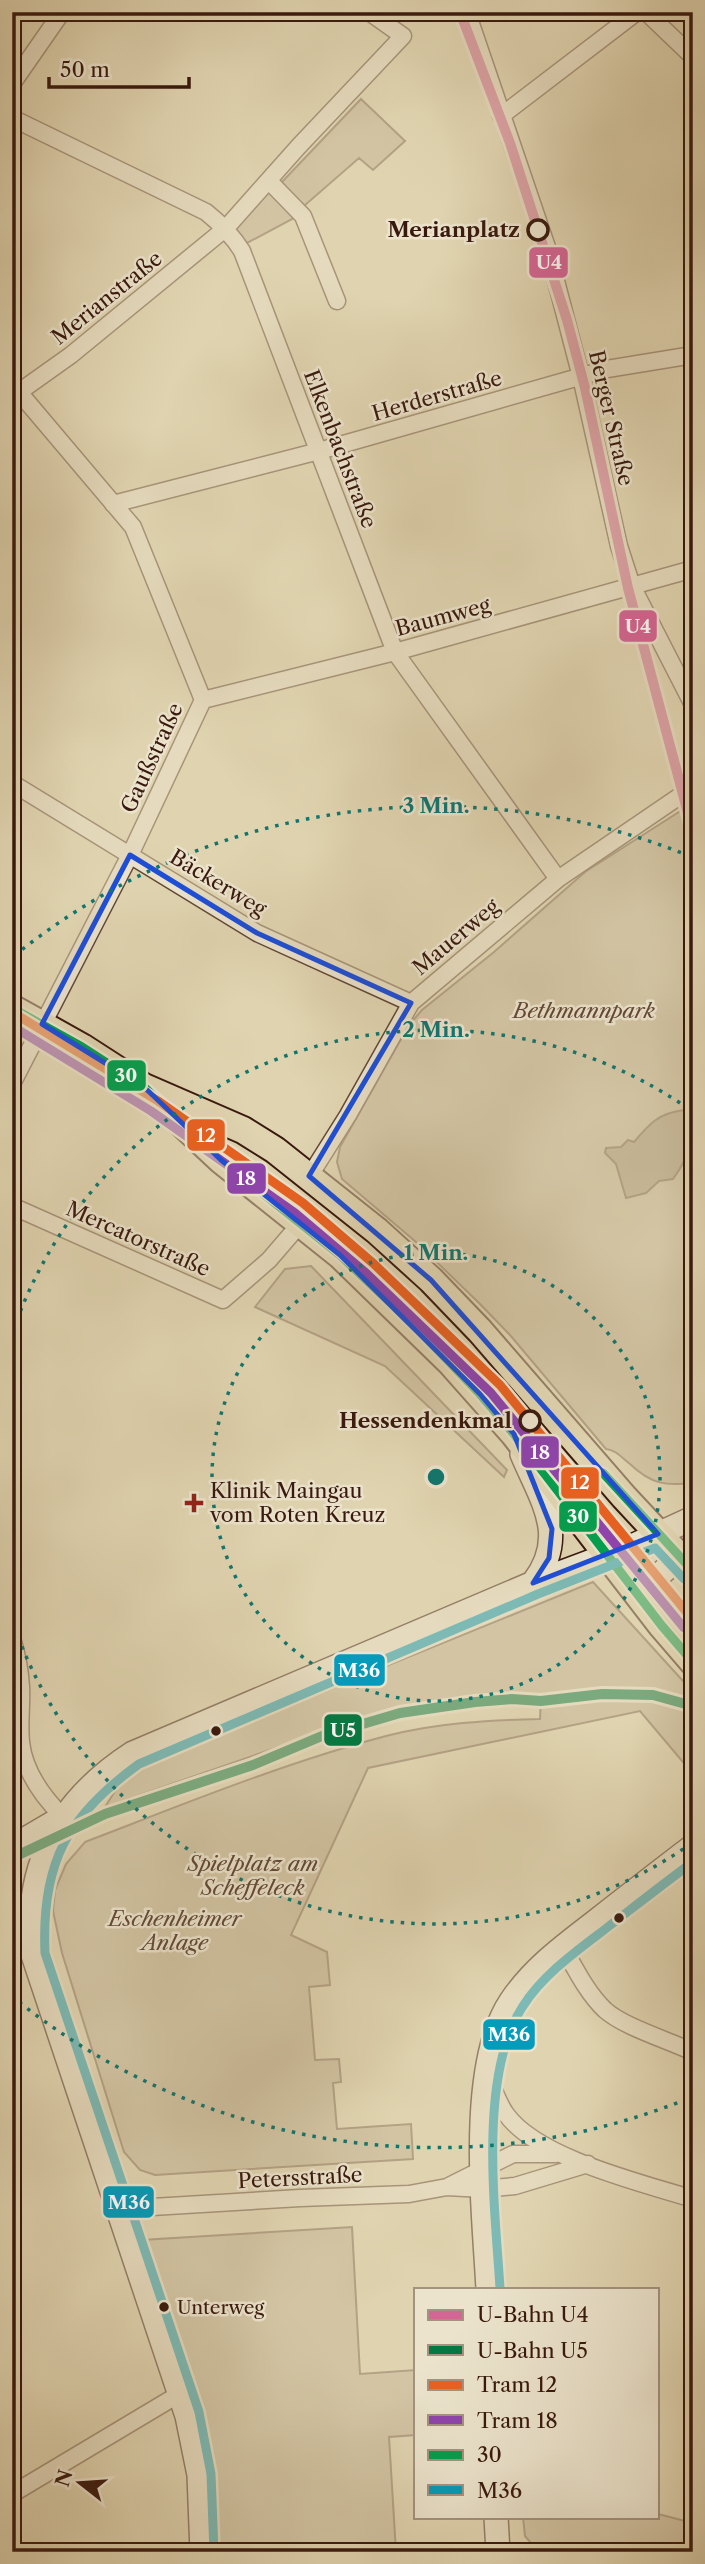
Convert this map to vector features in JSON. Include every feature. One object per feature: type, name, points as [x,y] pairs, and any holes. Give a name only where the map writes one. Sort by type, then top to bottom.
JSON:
[{"type":"main road","points":[[12,1008],[144,1087],[243,1130],[275,1150],[377,1231],[448,1297],[658,1535],[689,1559],[650,1586],[642,1601]]},
{"type":"main road","points":[[144,1087],[221,1160],[340,1255],[473,1386],[514,1434],[642,1601],[693,1662]]},
{"type":"main road","points":[[514,1434],[552,1528],[549,1558],[533,1584]]},
{"type":"main road","points":[[202,2552],[197,2457],[181,2393],[33,1955],[30,1926],[37,1877],[63,1817],[89,1786],[132,1753],[533,1584],[658,1535],[693,1518]]},
{"type":"main road","points":[[12,1847],[63,1817]]},
{"type":"main road","points":[[488,2288],[483,2178],[486,2069],[500,2020],[510,2001],[531,1975],[693,1846]]},
{"type":"main road","points":[[12,1925],[33,1955]]},
{"type":"main road","points":[[496,2518],[498,2552]]},
{"type":"street","points":[[12,84],[62,12]]},
{"type":"street","points":[[226,228],[403,36],[369,12]]},
{"type":"street","name":"Berger Straße","points":[[467,12],[548,250],[581,377],[608,500],[632,586],[693,705]]},
{"type":"street","points":[[501,116],[637,12]]},
{"type":"street","points":[[646,12],[693,57]]},
{"type":"street","name":"Elkenbachstraße","points":[[12,117],[206,212],[226,228],[242,251],[395,652],[558,879]]},
{"type":"street","points":[[269,181],[303,216],[337,301]]},
{"type":"street","name":"Merianstraße","points":[[15,394],[71,355],[226,228]]},
{"type":"street","name":"Herderstraße","points":[[113,504],[319,451],[607,369],[693,355]]},
{"type":"street","name":"Gaußstraße","points":[[12,1084],[130,855],[203,700],[133,527],[15,394]]},
{"type":"street","name":"Baumweg","points":[[203,700],[395,652],[693,569]]},
{"type":"street","name":"Bäckerweg","points":[[12,783],[257,933],[411,1003]]},
{"type":"street","name":"Mauerweg","points":[[309,1177],[348,1115],[411,1003],[558,879],[693,787]]},
{"type":"street","name":"Mercatorstraße","points":[[12,1206],[223,1300],[269,1260],[300,1224]]},
{"type":"street","points":[[12,1638],[19,1664],[20,1728],[25,1760],[45,1799],[63,1817]]},
{"type":"street","points":[[563,1947],[593,1996],[607,2011],[693,2052]]},
{"type":"street","points":[[486,2069],[497,2098],[516,2125],[534,2140],[588,2164],[693,2199]]},
{"type":"street","points":[[483,2178],[513,2154],[562,2154]]},
{"type":"street","name":"Petersstraße","points":[[119,2209],[409,2194],[483,2178],[515,2186],[588,2164]]},
{"type":"street","points":[[12,2494],[181,2393]]},
{"type":"highlighted area","points":[[130,855],[257,933],[411,1003],[309,1176],[431,1280],[658,1534],[533,1583],[549,1558],[552,1529],[514,1434],[480,1394],[340,1255],[221,1160],[144,1087],[42,1024]]},
{"type":"green space","points":[[361,99],[405,141],[373,170],[359,158],[304,206],[281,183]]},
{"type":"green space","points":[[271,190],[296,217],[247,243],[235,228]]},
{"type":"green space","name":"Bethmannpark","points":[[693,803],[693,1483],[674,1484],[652,1480],[616,1453],[606,1449],[510,1335],[479,1303],[416,1242],[342,1179],[337,1162],[340,1147],[409,1025],[422,1010],[494,952],[585,872]]},
{"type":"green space","points":[[311,1266],[507,1470],[504,1477],[385,1366],[255,1307],[285,1269]]},
{"type":"green space","name":"Eschenheimer Anlage","points":[[593,1582],[693,1692],[693,1774],[640,1711],[368,1768],[291,1935],[327,1952],[330,1985],[309,1987],[315,2060],[339,2059],[341,2082],[333,2083],[337,2129],[411,2124],[413,2159],[155,2175],[140,2170],[124,2152],[62,1953],[53,1911],[55,1890],[66,1864],[85,1842],[234,1785],[348,1747],[386,1736],[443,1725],[540,1719],[541,1696],[469,1698],[398,1711],[329,1730],[105,1807],[122,1780],[170,1754]]},
{"type":"green space","points":[[352,2227],[360,2374],[414,2370],[414,2435],[389,2437],[396,2552],[216,2552],[209,2435],[142,2240]]},
{"type":"green space","points":[[660,2515],[693,2523],[693,2552],[561,2552],[535,2548],[525,2536],[523,2518],[660,2518]]},
{"type":"shaded area","points":[[684,1110],[693,1111],[692,1131],[690,1147],[679,1170],[673,1179],[659,1181],[646,1193],[626,1198],[616,1164],[605,1153],[606,1148],[621,1147],[628,1140],[634,1142],[656,1120]]},
{"type":"metro line","name":"U4","points":[[460,12],[510,143],[567,320],[585,388],[628,588],[693,832]]},
{"type":"metro line","name":"U5","points":[[12,1858],[105,1814],[253,1765],[322,1736],[400,1713],[475,1702],[512,1699],[541,1701],[602,1694],[653,1695],[693,1706]]},
{"type":"tram line","name":"12","points":[[12,1012],[158,1101],[303,1203],[374,1264],[500,1385],[693,1620]]},
{"type":"tram line","name":"18","points":[[12,1026],[151,1111],[295,1213],[366,1273],[491,1393],[684,1628]]},
{"type":"transit line","name":"30","points":[[12,1008],[82,1047],[144,1087],[221,1160],[340,1255],[412,1323],[514,1434],[662,1626],[693,1662]]},
{"type":"transit line","name":"30","points":[[603,1473],[693,1571]]},
{"type":"transit line","name":"M36","points":[[214,2552],[211,2474],[199,2412],[45,1953],[48,1893],[54,1867],[64,1844],[93,1803],[139,1764],[538,1594],[655,1548],[684,1579]]},
{"type":"transit line","name":"M36","points":[[500,2288],[493,2143],[500,2068],[509,2035],[523,2006],[550,1974],[693,1862]]},
{"type":"place","name":"Merianplatz","points":[[538,230]]},
{"type":"place","name":"Hessendenkmal","points":[[530,1421]]},
{"type":"place","name":"Klinik Maingau vom Roten Kreuz","points":[[194,1503]]},
{"type":"place","name":"Unterweg","points":[[164,2307]]},
{"type":"park label","name":"Spielplatz am Scheffeleck","points":[[253,1876]]}]
